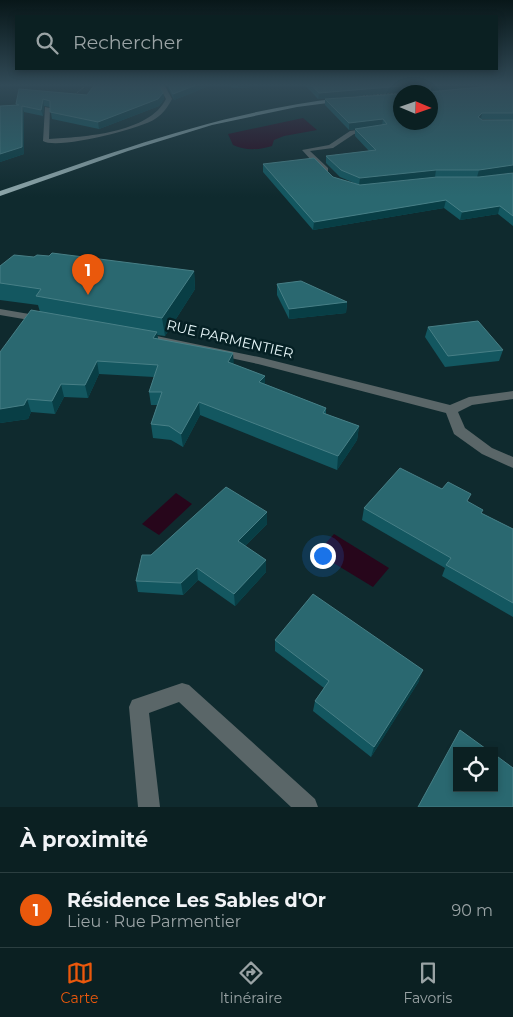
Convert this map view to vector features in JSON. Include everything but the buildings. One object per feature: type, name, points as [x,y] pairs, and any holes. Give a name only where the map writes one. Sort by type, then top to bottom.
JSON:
[{"type":"main road","points":[[0,194],[214,122]]},
{"type":"street","points":[[46,122],[46,142],[89,138],[143,122]]},
{"type":"street","points":[[330,175],[305,150],[331,147],[352,132],[382,129]]},
{"type":"street","points":[[0,312],[48,320]]},
{"type":"street","name":"RUE PARMENTIER","points":[[125,333],[244,355],[367,390],[451,410]]},
{"type":"street","points":[[513,394],[469,401],[451,410],[459,431],[487,451],[513,463]]},
{"type":"street","points":[[149,807],[139,707],[182,692],[307,807]]},
{"type":"shaded area","points":[[286,122],[307,122],[317,130],[284,136],[274,140],[272,146],[257,149],[233,145],[228,134]]},
{"type":"shaded area","points":[[176,493],[192,504],[159,535],[142,524]]},
{"type":"shaded area","points":[[334,534],[389,568],[373,587],[317,553]]},
{"type":"place","name":"Résidence Les Sables d'Or","points":[[88,295]]}]
